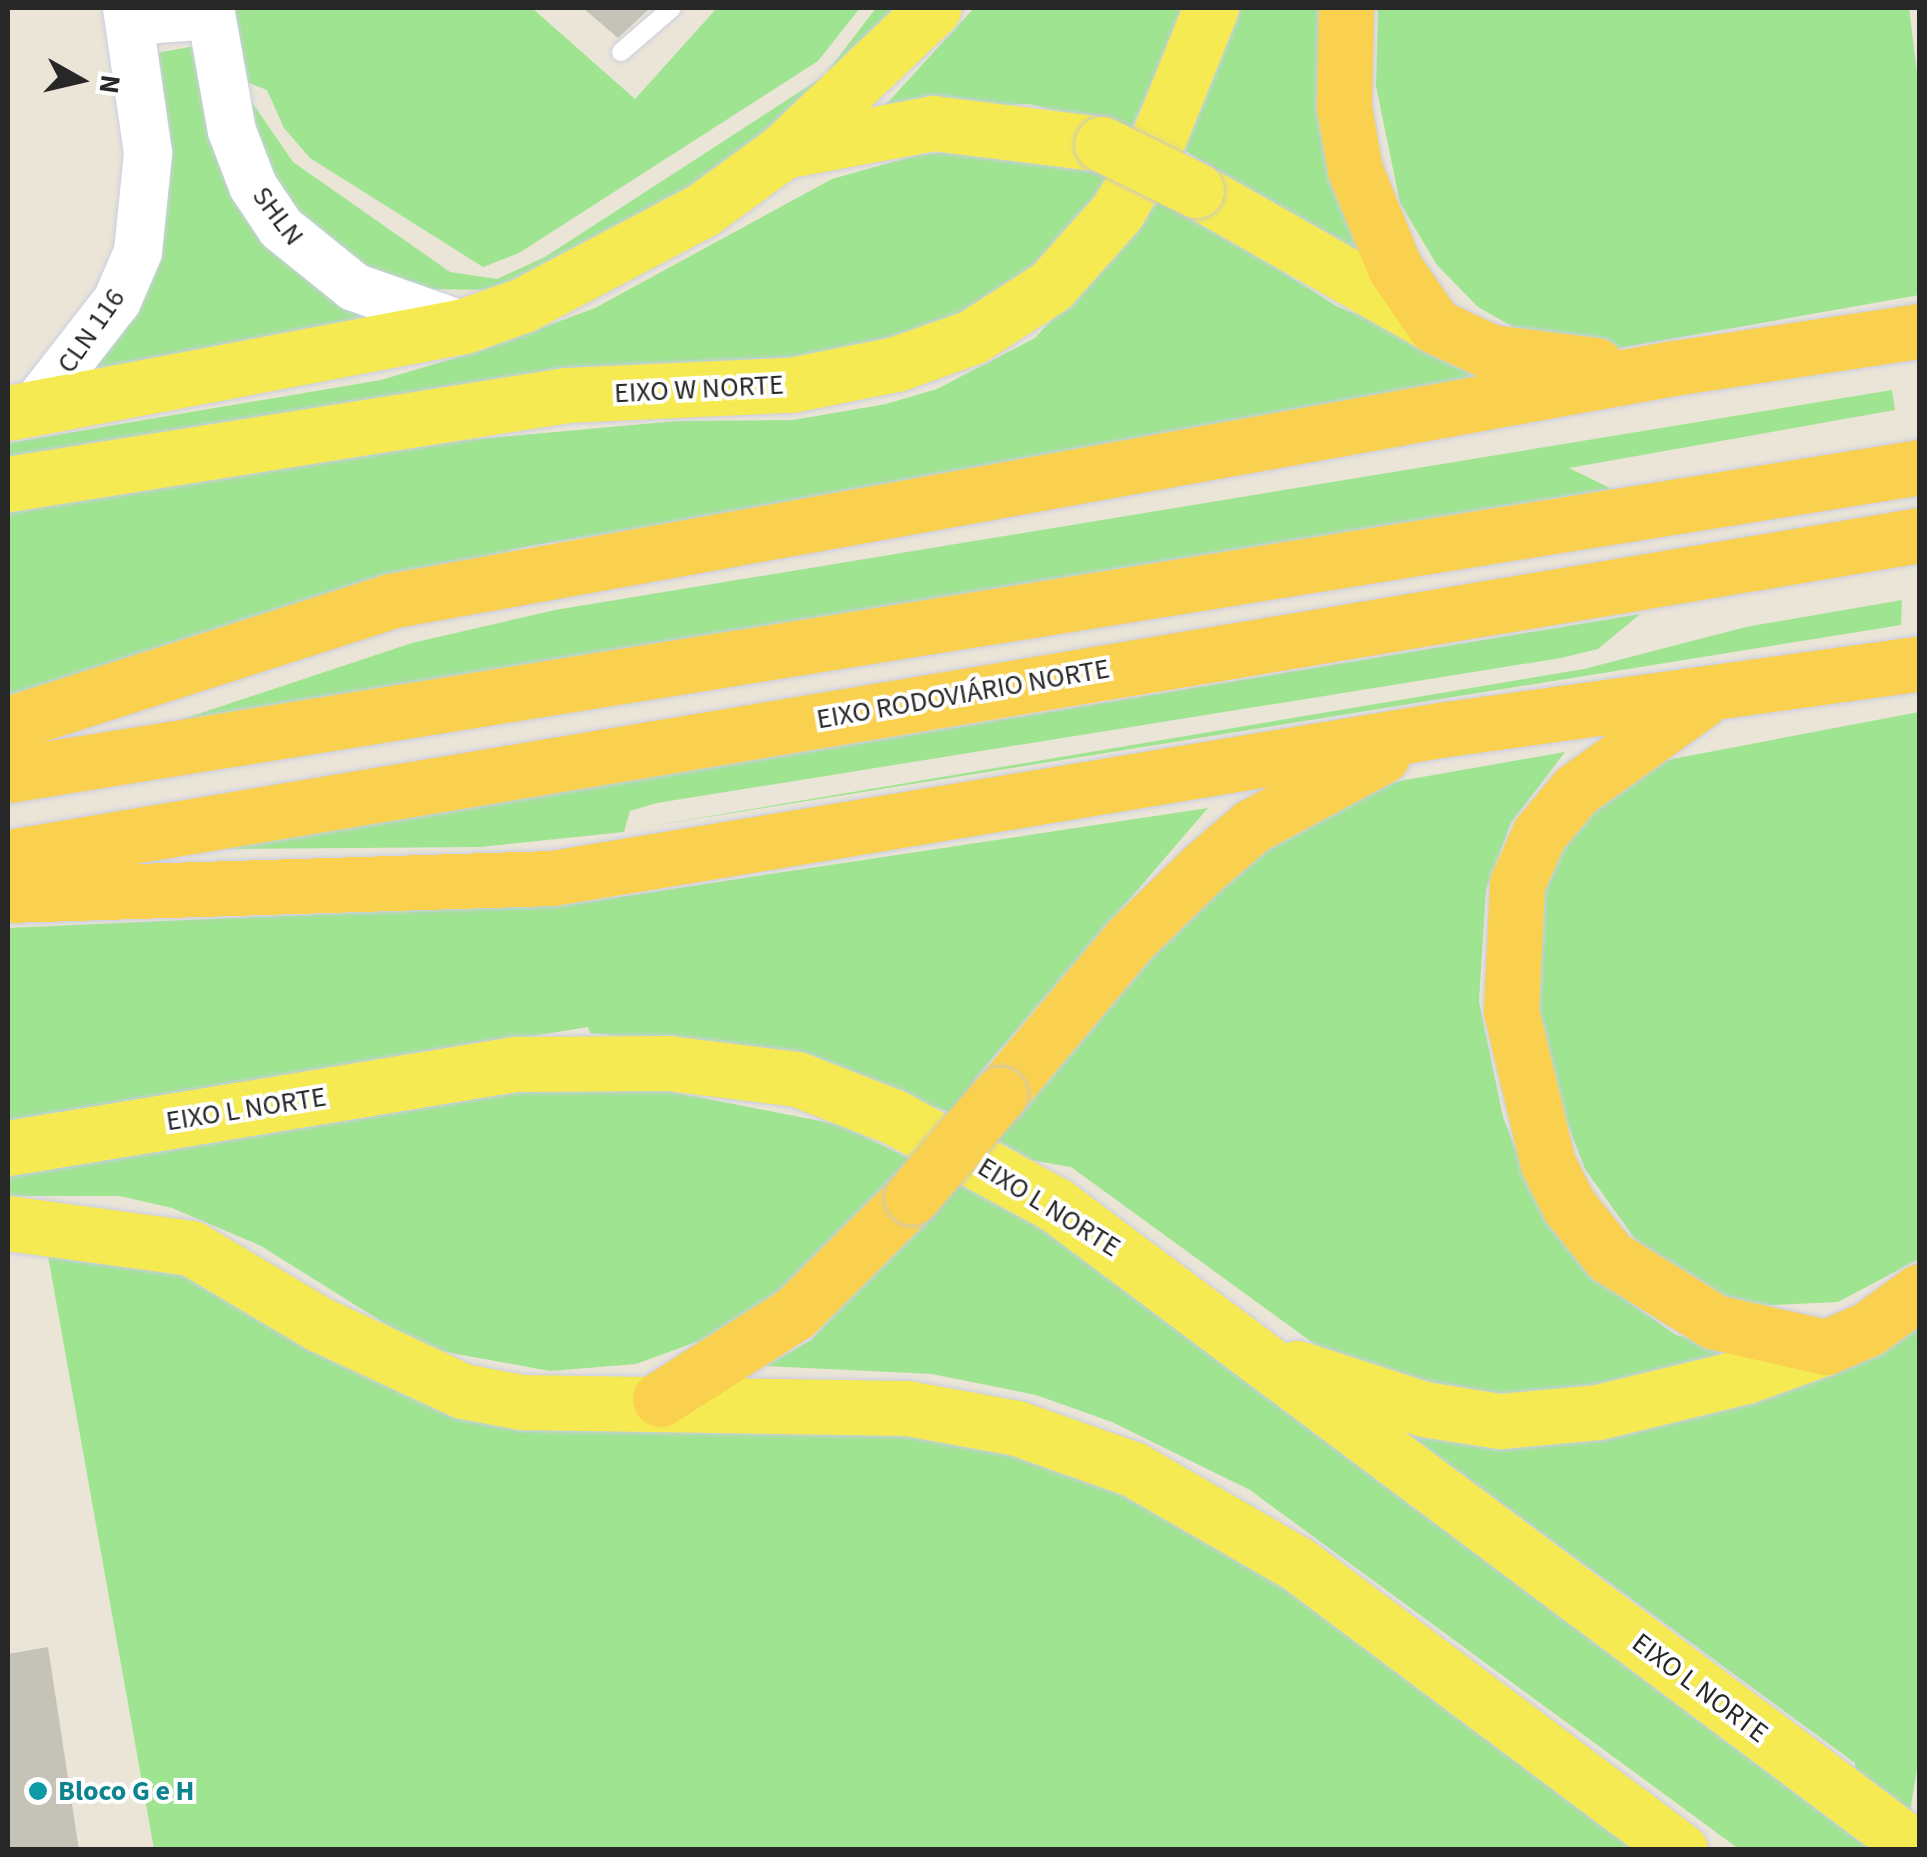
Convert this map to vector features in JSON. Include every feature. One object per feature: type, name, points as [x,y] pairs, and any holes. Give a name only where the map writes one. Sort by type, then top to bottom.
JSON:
[{"type":"highway","points":[[1346,8],[1344,108],[1355,170],[1395,268],[1435,326],[1491,352],[1674,368]]},
{"type":"highway","points":[[8,724],[390,602],[1674,368],[1898,334]]},
{"type":"highway","points":[[8,775],[1678,502],[1920,467]]},
{"type":"highway","name":"EIXO RODOVIÁRIO NORTE","points":[[8,857],[1920,535]]},
{"type":"highway","points":[[8,895],[552,878],[1440,730],[1704,698],[1908,664]]},
{"type":"highway","points":[[1704,698],[1576,790],[1526,858],[1510,930],[1518,1062],[1548,1164],[1568,1206],[1610,1257],[1715,1322],[1826,1347],[1868,1329],[1920,1291]]},
{"type":"highway","points":[[660,1399],[794,1313],[912,1197],[1163,903],[1252,826],[1440,730]]},
{"type":"main road","points":[[20,411],[464,326],[616,258],[704,209],[782,152],[934,8]]},
{"type":"main road","name":"EIXO W NORTE","points":[[8,484],[568,395],[791,385],[896,364],[972,337],[1051,286],[1117,212],[1155,147],[1211,8]]},
{"type":"main road","points":[[128,14],[210,11]]},
{"type":"main road","name":"SHLN","points":[[210,11],[232,131],[253,186],[281,228],[354,288],[464,326]]},
{"type":"main road","name":"CLN 116","points":[[20,411],[117,301],[138,252],[148,153],[128,14]]},
{"type":"main road","points":[[782,152],[934,123],[1102,144],[1196,190],[1435,326]]},
{"type":"main road","name":"EIXO L NORTE","points":[[8,1148],[514,1064],[734,1068],[797,1079],[894,1118],[1056,1205],[1918,1850]]},
{"type":"main road","points":[[8,1223],[191,1248],[337,1333],[464,1391],[521,1402],[660,1399],[964,1414],[1133,1469],[1299,1565],[1680,1850]]},
{"type":"main road","points":[[1260,1356],[1424,1409],[1500,1421],[1630,1404],[1826,1347]]},
{"type":"lane","points":[[621,52],[672,8]]},
{"type":"green space","points":[[234,8],[532,8],[635,99],[717,8],[860,8],[818,61],[519,253],[483,267],[310,158],[284,128],[267,90],[246,82]]},
{"type":"green space","points":[[876,8],[910,8],[752,153],[499,290],[414,289],[355,263],[297,215],[261,154],[249,98],[293,162],[450,272],[497,279],[545,257],[824,76]]},
{"type":"green space","points":[[974,8],[1185,8],[1131,130],[1029,104],[880,111]]},
{"type":"green space","points":[[1241,8],[1325,8],[1382,273],[1181,148]]},
{"type":"green space","points":[[1378,8],[1909,8],[1920,97],[1919,295],[1609,350],[1536,340],[1478,307],[1437,265],[1400,203],[1376,86]]},
{"type":"green space","points":[[200,45],[223,158],[378,317],[68,381],[105,346],[151,54]]},
{"type":"green space","points":[[968,150],[1113,173],[1074,229],[1009,290],[870,356],[491,381],[8,461],[8,443],[381,380],[482,350],[595,308],[832,179],[917,155]]},
{"type":"green space","points":[[1163,196],[1338,307],[1536,382],[531,546],[381,582],[8,697],[8,505],[400,446],[677,421],[793,420],[886,404],[937,389],[1035,338]]},
{"type":"green space","points":[[1892,390],[1895,410],[1569,468],[1612,489],[174,722],[412,643],[555,610]]},
{"type":"green space","points":[[1902,600],[1901,625],[639,828],[1584,669],[1746,627]]},
{"type":"green space","points":[[1640,614],[1598,649],[1561,658],[657,803],[630,811],[624,832],[480,847],[215,849]]},
{"type":"green space","points":[[1919,712],[1919,1259],[1838,1302],[1754,1306],[1725,1298],[1642,1249],[1585,1169],[1530,1029],[1531,905],[1580,809],[1651,763]]},
{"type":"green space","points":[[1565,752],[1511,823],[1486,890],[1479,1001],[1503,1117],[1529,1182],[1605,1285],[1676,1335],[1741,1350],[1573,1397],[1467,1405],[1324,1351],[1071,1167],[1031,1160],[946,1111],[812,1063],[730,1046],[590,1033],[588,1027],[8,1121],[8,928],[585,902],[1208,808],[974,1080],[1018,1105],[1192,894],[1371,786]]},
{"type":"green space","points":[[647,1087],[841,1125],[909,1158],[814,1269],[718,1334],[636,1364],[550,1371],[424,1348],[261,1246],[172,1208],[120,1196],[8,1196],[8,1172],[533,1088]]},
{"type":"green space","points":[[957,1177],[992,1191],[1857,1819],[1855,1763],[1383,1417],[1421,1428],[1919,1322],[1920,1750],[1904,1849],[1739,1849],[1250,1490],[1112,1422],[1036,1395],[932,1374],[765,1366],[811,1340]]},
{"type":"green space","points":[[45,1239],[145,1253],[350,1369],[926,1425],[1179,1510],[1658,1849],[154,1849]]},
{"type":"building","points":[[583,8],[650,8],[618,38]]},
{"type":"building","name":"Bloco G e H","points":[[48,1647],[79,1850],[8,1850],[8,1654]]},
{"type":"place","name":"Bloco G e H","points":[[38,1791]]}]
